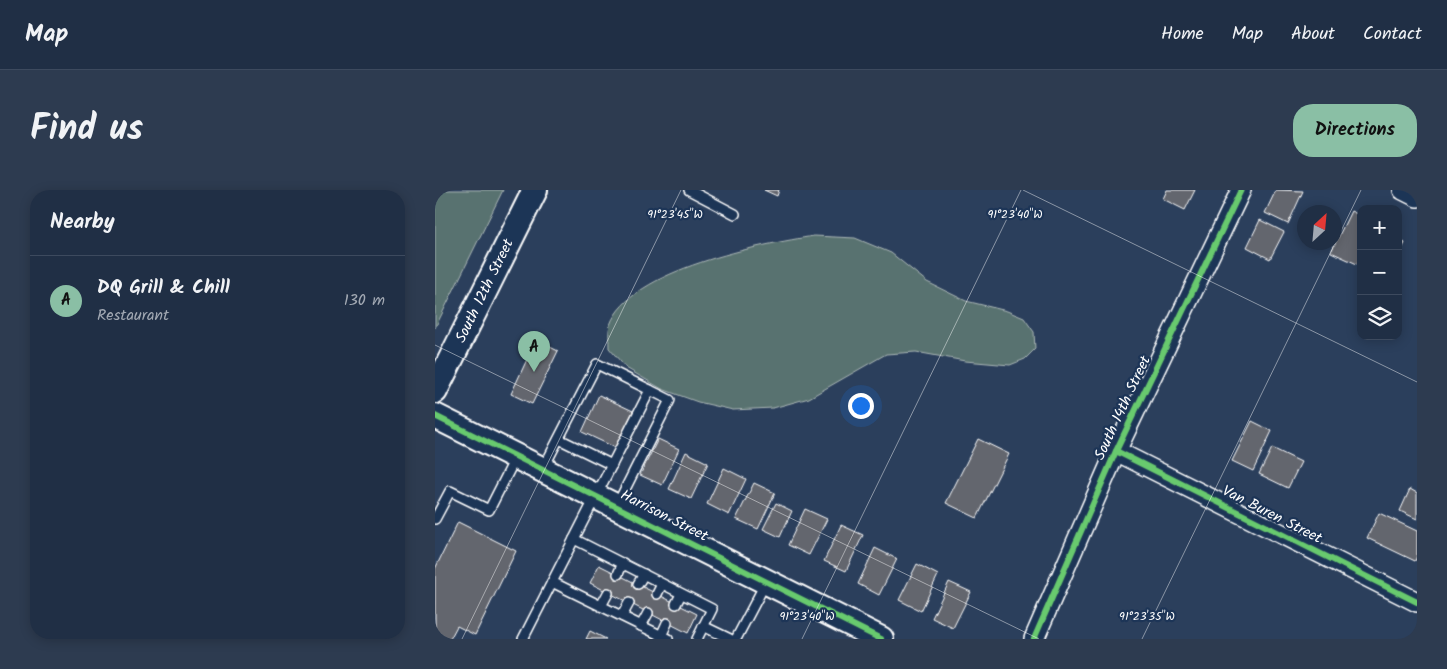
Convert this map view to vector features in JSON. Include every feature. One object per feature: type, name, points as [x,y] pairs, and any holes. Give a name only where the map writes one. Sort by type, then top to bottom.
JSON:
[{"type":"street","name":"South 12th Street","points":[[435,391],[535,190]]},
{"type":"street","name":"South 14th Street","points":[[1034,639],[1116,451],[1241,190]]},
{"type":"street","points":[[1403,190],[1417,197]]},
{"type":"street","name":"Harrison Street","points":[[435,416],[881,639]]},
{"type":"street","name":"Van Buren Street","points":[[1116,451],[1417,602]]},
{"type":"lane","points":[[689,190],[735,214]]},
{"type":"lane","points":[[523,639],[574,539],[606,501],[670,400],[597,364],[543,470]]},
{"type":"lane","points":[[606,501],[612,465],[650,390]]},
{"type":"lane","points":[[559,439],[612,465]]},
{"type":"lane","points":[[435,519],[437,508],[450,491],[489,510],[516,456]]},
{"type":"lane","points":[[574,539],[711,609],[697,639]]},
{"type":"lane","points":[[618,574],[623,563]]},
{"type":"lane","points":[[638,584],[644,574]]},
{"type":"lane","points":[[552,582],[664,637],[667,623]]},
{"type":"lane","points":[[736,639],[766,582]]},
{"type":"lane","points":[[657,594],[662,584]]},
{"type":"lane","points":[[601,606],[609,593]]},
{"type":"lane","points":[[676,604],[681,594]]},
{"type":"lane","points":[[622,616],[629,603]]},
{"type":"lane","points":[[641,626],[648,613]]},
{"type":"lane","points":[[703,626],[730,639]]},
{"type":"green space","points":[[435,190],[503,190],[435,328]]},
{"type":"green space","points":[[814,236],[855,238],[891,253],[927,282],[966,301],[1007,311],[1024,318],[1034,332],[1035,349],[1025,359],[1010,365],[965,361],[916,352],[886,354],[809,398],[773,408],[733,410],[698,402],[662,389],[626,368],[609,348],[610,325],[622,305],[643,289],[670,274],[732,253],[763,245]]},
{"type":"building","points":[[764,190],[779,190],[777,196]]},
{"type":"building","points":[[1167,190],[1195,190],[1185,210],[1163,199]]},
{"type":"building","points":[[1276,190],[1303,191],[1288,224],[1265,213]]},
{"type":"building","points":[[1351,211],[1357,214],[1357,264],[1331,252],[1332,250],[1342,250],[1342,229]]},
{"type":"building","points":[[1260,220],[1284,232],[1270,259],[1247,247]]},
{"type":"building","points":[[536,340],[558,351],[532,404],[511,394]]},
{"type":"building","points":[[599,395],[633,411],[616,448],[582,432]]},
{"type":"building","points":[[1252,421],[1272,431],[1253,471],[1232,461]]},
{"type":"building","points":[[658,439],[679,449],[662,485],[640,475]]},
{"type":"building","points":[[978,439],[1009,454],[977,518],[946,503]]},
{"type":"building","points":[[1272,448],[1301,462],[1288,488],[1259,474]]},
{"type":"building","points":[[686,452],[708,463],[691,499],[669,489]]},
{"type":"building","points":[[724,468],[746,479],[729,515],[707,504]]},
{"type":"building","points":[[754,483],[775,493],[758,529],[736,519]]},
{"type":"building","points":[[1410,489],[1417,493],[1417,519],[1400,511]]},
{"type":"building","points":[[776,503],[792,511],[780,537],[763,529]]},
{"type":"building","points":[[805,509],[827,519],[809,555],[788,545]]},
{"type":"building","points":[[1379,513],[1417,531],[1417,556],[1415,561],[1367,538]]},
{"type":"building","points":[[458,522],[516,551],[475,635],[457,626],[450,639],[435,639],[435,569]]},
{"type":"building","points":[[841,525],[863,535],[846,571],[824,561]]},
{"type":"building","points":[[875,548],[897,559],[879,595],[858,584]]},
{"type":"building","points":[[917,564],[938,575],[921,611],[899,600]]},
{"type":"building","points":[[599,565],[697,614],[688,633],[590,583]]},
{"type":"building","points":[[949,582],[971,592],[953,628],[932,618]]},
{"type":"building","points":[[590,631],[606,639],[586,639]]},
{"type":"cycle path","points":[[1034,639],[1116,451],[1241,190]]},
{"type":"cycle path","points":[[435,416],[881,639]]},
{"type":"cycle path","points":[[1116,451],[1417,602]]},
{"type":"place","name":"DQ Grill & Chill","points":[[534,372]]}]
